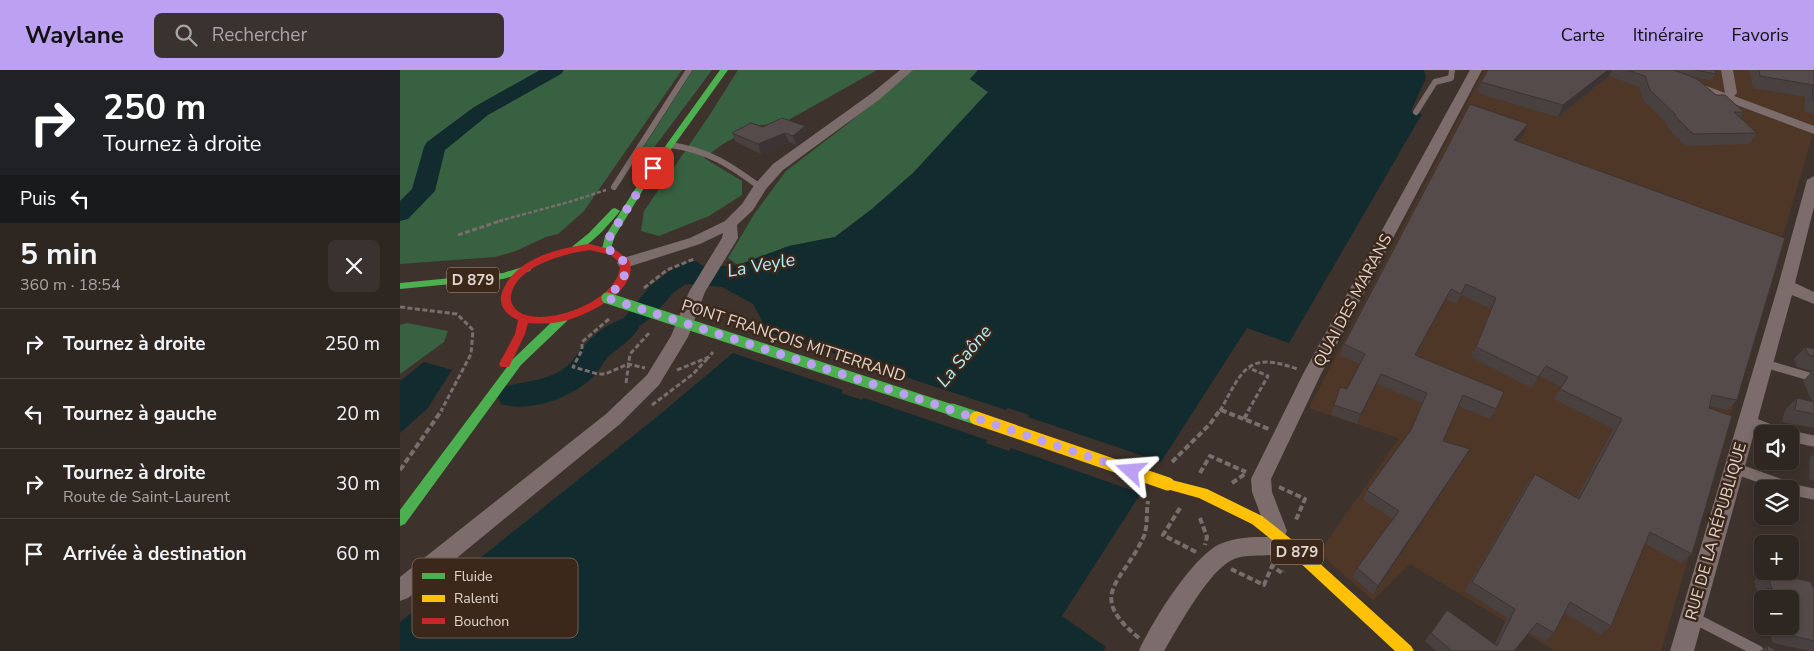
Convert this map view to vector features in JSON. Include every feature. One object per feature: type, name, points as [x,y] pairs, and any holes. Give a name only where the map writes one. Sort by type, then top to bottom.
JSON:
[{"type":"main road","points":[[607,249],[610,236],[644,180],[724,70]]},
{"type":"main road","points":[[576,248],[592,235],[644,180]]},
{"type":"main road","points":[[576,248],[607,249],[619,255],[625,263],[626,273],[621,284],[607,298],[593,307],[563,318],[539,321],[524,319],[512,314],[506,306],[510,285],[526,269],[544,258],[576,248]]},
{"type":"main road","name":"D 879","points":[[418,286],[503,276],[526,269]]},
{"type":"main road","name":"D 879","points":[[400,286],[473,291]]},
{"type":"main road","name":"D 879","points":[[493,294],[506,298]]},
{"type":"main road","name":"PONT FRANÇOIS MITTERRAND","points":[[607,298],[928,402],[1168,484]]},
{"type":"main road","points":[[400,520],[518,362],[540,338],[563,318]]},
{"type":"main road","points":[[476,417],[520,334],[524,319]]},
{"type":"main road","name":"D 879","points":[[1168,484],[1244,527]]},
{"type":"main road","name":"D 879","points":[[1168,484],[1202,493],[1257,520],[1271,542],[1406,651]]},
{"type":"street","points":[[441,558],[606,425],[639,406],[679,337],[697,292],[730,231],[760,187],[778,167],[876,96],[907,70]]},
{"type":"street","name":"QUAI DES MARANS","points":[[1271,542],[1261,479],[1312,374],[1476,70]]},
{"type":"street","points":[[1653,70],[1814,130]]},
{"type":"street","points":[[1727,70],[1731,93]]},
{"type":"street","name":"RUE DE LA RÉPUBLIQUE","points":[[1682,651],[1786,286],[1814,180]]},
{"type":"street","points":[[625,263],[730,231]]},
{"type":"street","points":[[1786,286],[1814,298]]},
{"type":"street","points":[[1151,651],[1200,576],[1213,560],[1227,550],[1271,542]]},
{"type":"street","points":[[400,591],[412,581]]},
{"type":"lane","points":[[614,187],[689,70]]},
{"type":"lane","points":[[1416,112],[1435,82],[1451,78],[1452,70]]},
{"type":"lane","points":[[670,145],[684,146],[714,154],[760,187]]},
{"type":"lane","points":[[1764,362],[1814,378]]},
{"type":"lane","points":[[1746,421],[1757,425]]},
{"type":"lane","points":[[1799,438],[1814,441]]},
{"type":"lane","points":[[1733,468],[1800,492],[1814,494]]},
{"type":"lane","points":[[1691,616],[1758,651]]},
{"type":"path","points":[[458,235],[508,218],[583,199],[614,187]]},
{"type":"path","points":[[400,307],[457,314],[474,330],[471,354],[438,418],[400,470]]},
{"type":"path","points":[[655,326],[630,354],[624,397],[639,406],[693,374],[709,357]]},
{"type":"path","points":[[576,368],[590,373]]},
{"type":"path","points":[[1244,420],[1268,376],[1248,368]]},
{"type":"path","points":[[1221,410],[1283,435]]},
{"type":"path","points":[[1196,481],[1210,456],[1246,472]]},
{"type":"path","points":[[1183,503],[1164,535],[1202,555],[1207,537],[1202,520],[1198,515]]},
{"type":"shaded area","points":[[1484,70],[1814,70],[1814,130],[1661,651],[1555,651],[1410,564],[1373,600],[1319,553],[1399,438],[1309,408]]},
{"type":"green space","points":[[400,70],[545,70],[476,110],[426,148],[414,189],[400,201]]},
{"type":"green space","points":[[564,70],[682,70],[584,211],[558,234],[546,237],[516,251],[495,257],[400,264],[400,218],[429,190],[443,147],[486,112],[524,89]]},
{"type":"green space","points":[[693,70],[712,70],[644,161],[631,167]]},
{"type":"green space","points":[[738,70],[877,70],[785,122],[755,126],[723,144],[704,158],[742,181],[742,195],[709,216],[659,236],[641,231],[644,211]]},
{"type":"green space","points":[[912,70],[978,70],[970,79],[988,92],[913,173],[872,209],[835,237],[789,246],[738,265],[728,258],[755,213],[786,171],[850,122]]},
{"type":"green space","points":[[407,323],[448,331],[444,342],[400,374],[400,325]]},
{"type":"water","name":"La Saône","points":[[978,70],[1424,70],[1426,78],[1411,111],[1422,114],[1289,343],[1247,328],[1062,616],[1106,647],[1103,651],[400,651],[400,622],[412,612],[412,638],[578,638],[578,558],[480,558],[658,416],[765,326],[753,304],[722,287],[686,284],[674,292],[651,318],[626,335],[618,349],[607,356],[589,352],[593,338],[622,320],[650,286],[677,265],[696,261],[705,267],[738,265],[789,246],[835,237],[872,209],[913,173],[988,92],[970,79]]},
{"type":"water","points":[[424,362],[452,370],[428,408],[400,433],[400,381]]},
{"type":"pier","points":[[758,329],[866,364],[868,362],[885,368],[884,370],[1006,410],[1008,408],[1029,415],[1028,417],[1164,463],[1143,494],[1011,448],[1009,451],[986,443],[987,440],[864,398],[862,400],[841,393],[843,390],[730,352]]},
{"type":"building","points":[[1488,70],[1608,70],[1563,105],[1481,82]]},
{"type":"building","points":[[1628,70],[1674,70],[1697,79],[1716,95],[1725,95],[1744,112],[1734,112],[1757,133],[1693,134],[1650,90],[1645,76]]},
{"type":"building","points":[[1695,70],[1715,70],[1716,74]]},
{"type":"building","points":[[1759,70],[1814,70],[1814,101],[1812,100],[1813,85],[1760,76]]},
{"type":"building","points":[[1470,104],[1528,124],[1514,140],[1785,238],[1737,400],[1712,395],[1709,408],[1732,416],[1692,554],[1650,532],[1611,626],[1570,602],[1554,633],[1537,623],[1514,651],[1452,651],[1431,633],[1447,610],[1497,646],[1515,609],[1472,582],[1535,474],[1579,499],[1622,419],[1560,389],[1568,377],[1546,366],[1538,377],[1476,347],[1496,298],[1466,284],[1461,294],[1451,289],[1415,355],[1504,392],[1496,409],[1463,395],[1443,441],[1470,449],[1378,586],[1357,568],[1399,511],[1367,490],[1411,430],[1427,393],[1381,374],[1361,414],[1334,405],[1340,387],[1347,389],[1365,354],[1344,344]]},
{"type":"building","points":[[782,118],[805,126],[793,136],[785,133],[758,144],[732,133],[751,123],[763,127]]},
{"type":"building","points":[[1805,347],[1814,349],[1814,356],[1809,355]]},
{"type":"building","points":[[1797,398],[1814,402],[1814,414],[1795,410]]},
{"type":"building","points":[[1799,579],[1811,582],[1814,589],[1814,641],[1790,635],[1799,635],[1799,590],[1767,590],[1766,588],[1772,589],[1769,580]]},
{"type":"building","points":[[1768,646],[1777,651],[1767,651]]},
{"type":"waterway","name":"La Veyle","points":[[400,214],[423,191],[435,147],[481,111],[554,70]]},
{"type":"waterway","name":"La Veyle","points":[[512,396],[544,391],[572,378],[591,361],[594,353],[625,328]]},
{"type":"traffic: fast","points":[[607,249],[610,236],[645,180],[724,70]]},
{"type":"traffic: fast","points":[[576,248],[592,235],[615,211]]},
{"type":"traffic: fast","points":[[400,286],[503,276],[526,269]]},
{"type":"traffic: fast","points":[[607,298],[976,418]]},
{"type":"traffic: fast","points":[[400,520],[517,362],[563,318]]},
{"type":"traffic: slow","points":[[976,418],[1168,484]]},
{"type":"traffic: slow","points":[[1168,484],[1202,493],[1257,520],[1301,555],[1406,651]]},
{"type":"traffic: jam","points":[[590,247],[614,253],[625,262],[624,277],[619,285],[607,296],[577,313],[562,318],[534,320],[517,315],[511,311],[506,301],[506,295],[512,283],[519,275],[537,262],[557,253],[590,247]]},
{"type":"traffic: jam","points":[[505,364],[520,334],[524,319]]},
{"type":"route","points":[[653,168],[610,236],[607,249],[619,255],[625,263],[626,273],[621,284],[607,298],[651,310],[1131,471]]}]
